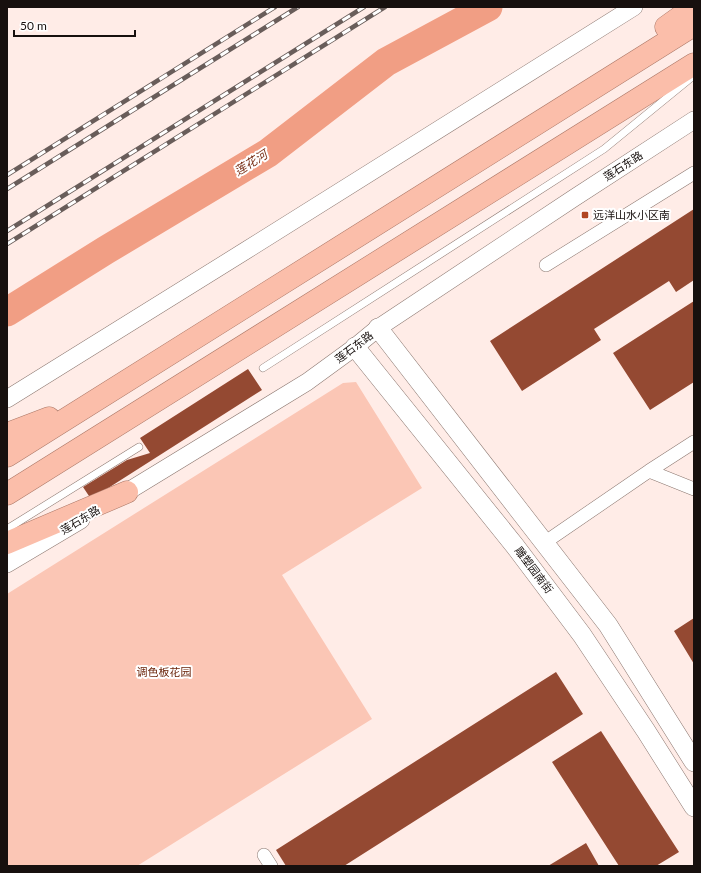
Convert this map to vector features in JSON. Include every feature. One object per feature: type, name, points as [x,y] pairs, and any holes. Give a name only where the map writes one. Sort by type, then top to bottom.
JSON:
[{"type":"highway","points":[[504,144],[694,7]]},
{"type":"highway","points":[[7,456],[694,25]]},
{"type":"highway","points":[[7,494],[694,64]]},
{"type":"highway","points":[[7,434],[95,400]]},
{"type":"highway","points":[[7,543],[127,492]]},
{"type":"main road","points":[[378,328],[608,625],[694,762]]},
{"type":"main road","name":"雕塑园南街","points":[[355,347],[515,546],[578,628],[694,807]]},
{"type":"street","points":[[7,399],[232,260],[634,7]]},
{"type":"street","name":"莲石东路","points":[[7,564],[306,382],[355,347],[378,328],[694,120]]},
{"type":"street","points":[[546,265],[694,173]]},
{"type":"street","points":[[544,543],[694,442]]},
{"type":"street","points":[[649,471],[694,489]]},
{"type":"lane","points":[[263,368],[604,149],[694,75]]},
{"type":"lane","points":[[7,529],[139,447]]},
{"type":"green space","name":"调色板花园","points":[[356,382],[422,488],[282,575],[372,719],[137,866],[7,866],[7,594],[343,383]]},
{"type":"building","points":[[694,209],[694,280],[676,292],[669,281],[594,329],[601,340],[522,391],[490,341]]},
{"type":"building","points":[[694,301],[694,382],[650,410],[613,353]]},
{"type":"building","points":[[248,369],[262,390],[91,499],[83,487],[127,460],[150,453],[140,438]]},
{"type":"building","points":[[694,618],[694,664],[674,631]]},
{"type":"building","points":[[556,672],[583,714],[344,866],[286,866],[276,850]]},
{"type":"building","points":[[601,731],[679,852],[656,866],[619,866],[552,762]]},
{"type":"building","points":[[586,843],[599,866],[548,866]]},
{"type":"waterway","name":"莲花河","points":[[7,312],[106,250],[268,153],[386,62],[488,7]]},
{"type":"railway","points":[[7,175],[275,7]]},
{"type":"railway","points":[[7,189],[298,7]]},
{"type":"railway","points":[[7,231],[364,7]]},
{"type":"railway","points":[[7,244],[385,7]]},
{"type":"place","name":"远洋山水小区南","points":[[585,215]]}]
